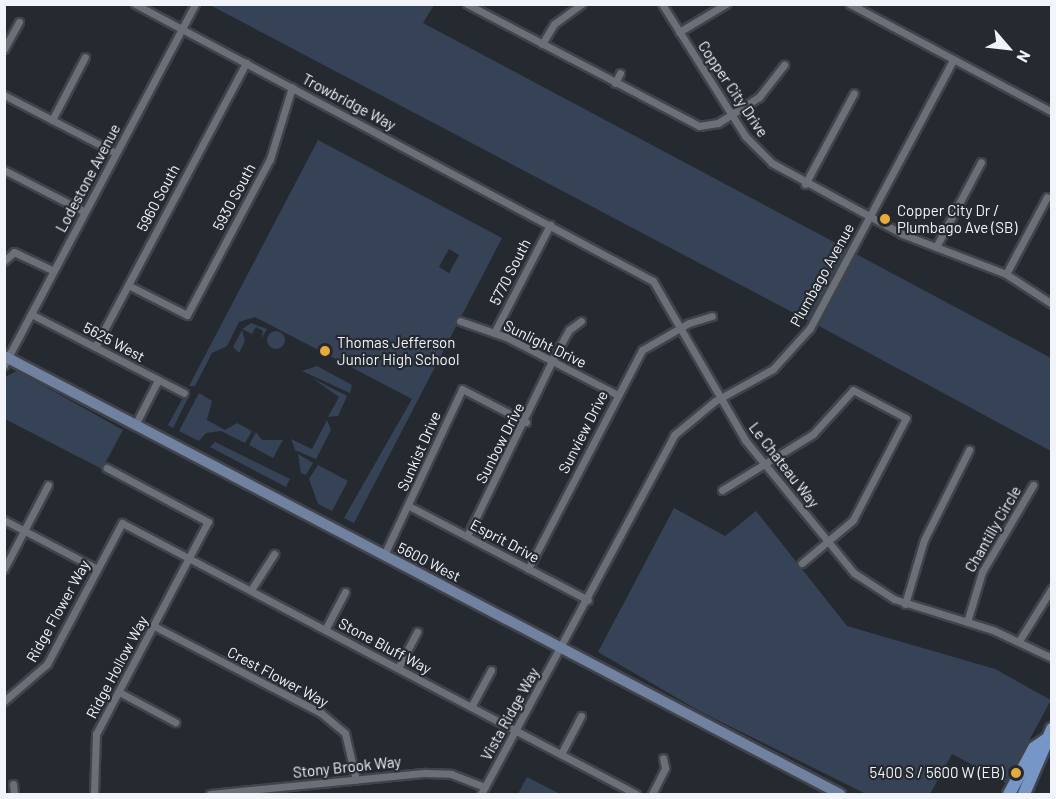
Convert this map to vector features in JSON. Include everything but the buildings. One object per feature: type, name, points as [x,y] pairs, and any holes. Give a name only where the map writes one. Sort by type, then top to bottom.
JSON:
[{"type":"main road","name":"5600 West","points":[[6,360],[135,424],[840,795]]},
{"type":"main road","points":[[1009,795],[1034,748],[1049,734]]},
{"type":"main road","points":[[1024,795],[1045,756],[1049,734]]},
{"type":"street","name":"Trowbridge Way","points":[[135,4],[550,225]]},
{"type":"street","name":"Lodestone Avenue","points":[[6,360],[195,4]]},
{"type":"street","points":[[466,4],[696,125],[714,124],[770,89],[784,65]]},
{"type":"street","points":[[542,44],[554,24],[582,4]]},
{"type":"street","name":"Copper City Drive","points":[[662,4],[731,115],[759,152],[805,184],[870,218],[1006,274],[1052,304]]},
{"type":"street","points":[[679,32],[726,4]]},
{"type":"street","points":[[850,4],[1052,112]]},
{"type":"street","points":[[4,49],[19,22]]},
{"type":"street","points":[[52,120],[85,57]]},
{"type":"street","name":"Plumbago Avenue","points":[[562,648],[674,435],[721,398],[788,356],[810,328],[953,60]]},
{"type":"street","name":"5960 South","points":[[95,347],[246,63]]},
{"type":"street","points":[[615,83],[620,73]]},
{"type":"street","name":"5930 South","points":[[128,285],[187,315],[270,159],[292,87]]},
{"type":"street","points":[[805,184],[854,93]]},
{"type":"street","points":[[4,95],[116,153]]},
{"type":"street","points":[[936,247],[981,162]]},
{"type":"street","points":[[4,170],[85,212]]},
{"type":"street","points":[[1006,274],[1047,197]]},
{"type":"street","name":"Le Chateau Way","points":[[550,225],[653,281],[682,326],[721,398],[763,462],[827,542],[863,581],[905,603],[1019,641],[1052,658]]},
{"type":"street","name":"5770 South","points":[[494,333],[550,225]]},
{"type":"street","points":[[4,261],[14,252],[54,271]]},
{"type":"street","name":"5625 West","points":[[31,314],[184,393]]},
{"type":"street","name":"Sunview Drive","points":[[528,568],[642,350],[682,326],[712,316]]},
{"type":"street","name":"Sunlight Drive","points":[[459,321],[494,333],[618,395]]},
{"type":"street","name":"Sunbow Drive","points":[[467,536],[526,422],[568,330],[581,321]]},
{"type":"street","points":[[135,424],[158,380]]},
{"type":"street","name":"Sunkist Drive","points":[[384,555],[462,389],[526,422]]},
{"type":"street","points":[[722,490],[763,462],[813,435],[853,390],[906,418],[859,511],[802,562]]},
{"type":"street","points":[[905,603],[927,533],[969,450]]},
{"type":"street","name":"Ridge Hollow Way","points":[[94,795],[96,734],[208,522],[106,468]]},
{"type":"street","points":[[4,569],[48,485]]},
{"type":"street","name":"Chantilly Circle","points":[[967,622],[982,572],[1033,485]]},
{"type":"street","name":"Esprit Drive","points":[[409,506],[588,600]]},
{"type":"street","points":[[4,519],[97,569]]},
{"type":"street","name":"Stone Bluff Way","points":[[122,523],[636,795]]},
{"type":"street","name":"Ridge Flower Way","points":[[4,701],[47,663],[122,523]]},
{"type":"street","points":[[251,590],[274,554]]},
{"type":"street","points":[[1019,641],[1052,588]]},
{"type":"street","points":[[325,630],[345,592]]},
{"type":"street","name":"Crest Flower Way","points":[[153,626],[321,713],[345,733],[356,780]]},
{"type":"street","points":[[398,668],[417,632]]},
{"type":"street","name":"Vista Ridge Way","points":[[483,791],[562,648]]},
{"type":"street","points":[[471,707],[491,670]]},
{"type":"street","points":[[119,692],[175,722]]},
{"type":"street","points":[[561,754],[581,716]]},
{"type":"street","points":[[652,795],[665,768],[663,758]]},
{"type":"street","name":"Stony Brook Way","points":[[210,795],[269,792],[356,780],[451,774],[483,791]]},
{"type":"street","points":[[13,784],[14,795]]},
{"type":"shaded area","points":[[210,5],[434,5],[423,23],[847,249],[809,321]]},
{"type":"shaded area","points":[[318,140],[502,238],[354,523],[344,518],[412,399],[255,317],[239,322],[227,346],[212,353],[195,386],[189,386]],"holes":[[[449,249],[459,255],[449,273],[439,267]]]},
{"type":"shaded area","points":[[856,254],[1051,358],[1051,451],[819,326]]},
{"type":"shaded area","points":[[251,323],[267,329],[261,339],[263,331],[256,327],[252,334],[242,329]]},
{"type":"shaded area","points":[[242,330],[245,341],[239,353],[233,347]]},
{"type":"shaded area","points":[[272,331],[280,331],[285,336],[283,347],[272,349],[267,344],[267,336]]},
{"type":"shaded area","points":[[317,366],[352,385],[350,393],[302,371]]},
{"type":"shaded area","points":[[17,371],[123,430],[102,469],[5,419],[5,377]]},
{"type":"shaded area","points":[[312,378],[347,396],[338,416],[328,417],[339,397]]},
{"type":"shaded area","points":[[186,392],[190,394],[173,428],[168,425]]},
{"type":"shaded area","points":[[199,393],[212,401],[207,420],[225,430],[237,423],[252,431],[245,443],[221,431],[206,433],[199,441],[179,431]]},
{"type":"shaded area","points":[[327,420],[331,430],[316,459],[295,450],[291,439],[312,449]]},
{"type":"shaded area","points":[[256,432],[262,440],[283,440],[273,458],[249,445]]},
{"type":"shaded area","points":[[215,442],[290,479],[286,487],[210,447]]},
{"type":"shaded area","points":[[298,454],[313,463],[306,475],[301,473]]},
{"type":"shaded area","points":[[318,465],[348,481],[332,511],[318,504],[309,479]]},
{"type":"shaded area","points":[[674,508],[725,536],[756,511],[847,626],[995,669],[1051,700],[1006,783],[952,754],[930,794],[866,794],[701,712],[598,652]]},
{"type":"shaded area","points":[[527,777],[560,794],[518,794]]},
{"type":"place","name":"Copper City Dr / Plumbago Ave (SB)","points":[[885,219]]},
{"type":"place","name":"Thomas Jefferson Junior High School","points":[[325,351]]},
{"type":"place","name":"5400 S / 5600 W (EB)","points":[[1016,773]]}]
